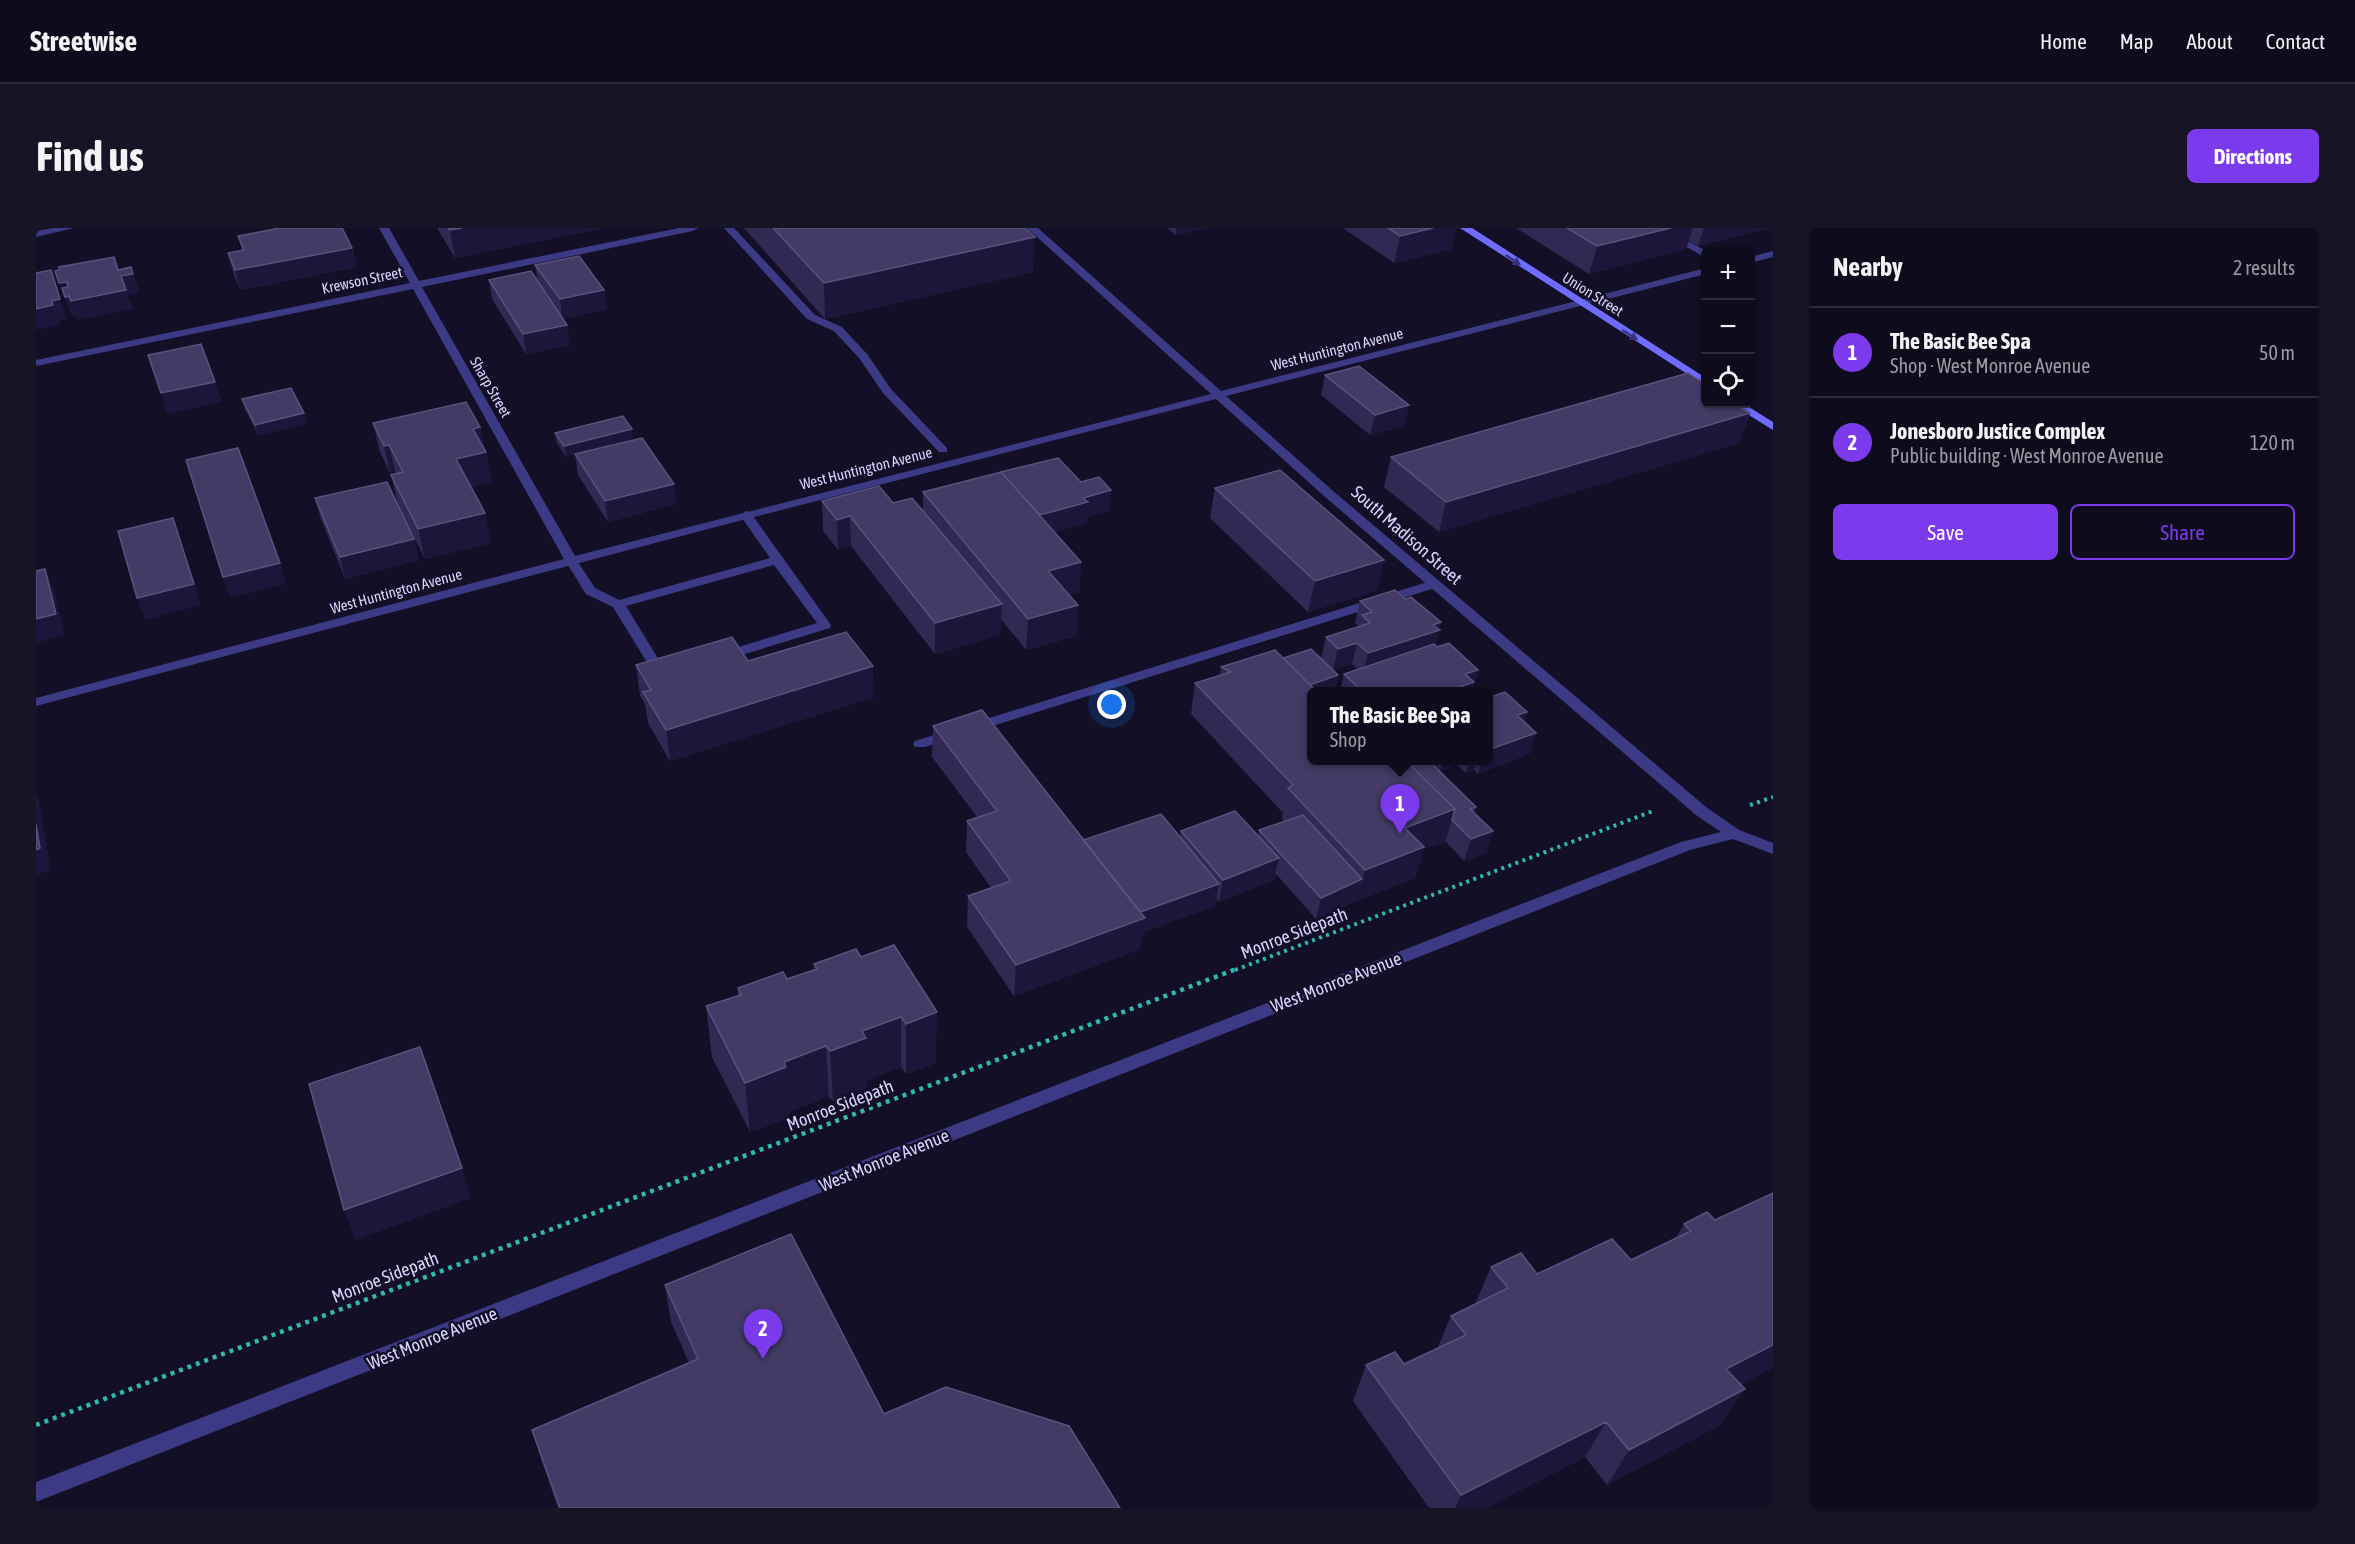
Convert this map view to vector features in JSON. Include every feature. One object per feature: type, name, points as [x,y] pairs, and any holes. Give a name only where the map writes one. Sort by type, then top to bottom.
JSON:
[{"type":"main road","name":"Union Street","points":[[1465,228],[1701,380]]},
{"type":"main road","points":[[1743,408],[1773,427]]},
{"type":"street","points":[[36,234],[69,228]]},
{"type":"street","name":"Sharp Street","points":[[384,228],[590,591],[618,604]]},
{"type":"street","name":"Krewson Street","points":[[36,363],[693,228]]},
{"type":"street","points":[[729,228],[811,317],[838,328],[863,356],[887,390],[943,450]]},
{"type":"street","name":"South Madison Street","points":[[1032,228],[1218,396],[1434,584],[1701,811],[1734,834],[1773,849]]},
{"type":"street","points":[[1658,228],[1701,252]]},
{"type":"street","points":[[1755,259],[1773,254]]},
{"type":"street","name":"West Huntington Avenue","points":[[36,702],[746,515],[1701,272]]},
{"type":"street","points":[[716,658],[825,625],[746,515]]},
{"type":"street","points":[[672,671],[661,674],[618,604],[777,560]]},
{"type":"street","points":[[920,744],[1434,584]]},
{"type":"street","name":"West Monroe Avenue","points":[[36,1492],[1686,846],[1734,834]]},
{"type":"path","points":[[1747,805],[1773,797]]},
{"type":"path","name":"Monroe Sidepath","points":[[36,1425],[1653,811]]},
{"type":"building","points":[[280,228],[342,228],[352,248],[235,270],[228,253],[244,250],[238,236]]},
{"type":"building","points":[[773,228],[1025,228],[1035,237],[824,283]]},
{"type":"building","points":[[1388,228],[1433,228],[1400,236]]},
{"type":"building","points":[[1567,228],[1671,228],[1597,246]]},
{"type":"building","points":[[579,256],[604,290],[560,299],[535,265]]},
{"type":"building","points":[[114,257],[118,270],[131,267],[133,274],[121,276],[126,290],[71,301],[69,296],[65,297],[62,288],[68,287],[67,282],[59,283],[55,271],[59,270],[59,267]]},
{"type":"building","points":[[51,270],[60,299],[52,301],[53,305],[36,309],[36,273]]},
{"type":"building","points":[[531,271],[567,325],[523,334],[489,280]]},
{"type":"building","points":[[201,344],[215,382],[161,393],[148,355]]},
{"type":"building","points":[[1359,366],[1409,405],[1375,415],[1325,375]]},
{"type":"building","points":[[1688,373],[1701,382],[1701,408],[1741,408],[1750,413],[1446,502],[1391,457]]},
{"type":"building","points":[[291,388],[304,413],[255,425],[242,399]]},
{"type":"building","points":[[466,402],[480,427],[473,429],[486,452],[456,459],[485,513],[418,529],[391,475],[403,472],[389,445],[384,446],[373,423]]},
{"type":"building","points":[[623,416],[632,429],[564,446],[555,433]]},
{"type":"building","points":[[642,438],[674,484],[605,501],[575,454]]},
{"type":"building","points":[[238,448],[280,563],[223,577],[186,460]]},
{"type":"building","points":[[1058,458],[1081,482],[1099,477],[1111,490],[1083,498],[1088,502],[1040,515],[1001,472]]},
{"type":"building","points":[[1280,470],[1384,560],[1315,581],[1215,488]]},
{"type":"building","points":[[1001,472],[1081,562],[1048,571],[1078,605],[1028,619],[923,492]]},
{"type":"building","points":[[387,482],[414,539],[340,557],[315,498]]},
{"type":"building","points":[[879,486],[893,503],[912,498],[1002,604],[935,623],[850,516],[837,520],[822,501]]},
{"type":"building","points":[[173,518],[194,584],[137,598],[118,531]]},
{"type":"building","points":[[45,569],[56,614],[36,619],[36,571]]},
{"type":"building","points":[[1395,590],[1405,599],[1411,597],[1441,622],[1433,625],[1440,630],[1368,653],[1357,643],[1338,649],[1326,637],[1370,623],[1362,615],[1372,612],[1360,601]]},
{"type":"building","points":[[846,632],[873,666],[666,730],[643,692],[651,690],[636,665],[732,637],[748,661]]},
{"type":"building","points":[[1449,643],[1478,670],[1465,674],[1474,682],[1460,687],[1358,687],[1344,674],[1434,644],[1437,647]]},
{"type":"building","points":[[1311,649],[1338,675],[1310,685],[1283,658]]},
{"type":"building","points":[[1275,650],[1312,687],[1307,687],[1307,765],[1410,765],[1455,809],[1405,828],[1424,847],[1365,870],[1288,788],[1293,785],[1195,683],[1231,672],[1221,667]]},
{"type":"building","points":[[1505,692],[1527,712],[1517,715],[1536,733],[1493,748],[1493,696]]},
{"type":"building","points":[[982,710],[1145,918],[1016,965],[968,896],[1011,881],[967,821],[997,811],[933,726]]},
{"type":"building","points":[[1410,765],[1433,765],[1476,807],[1470,809],[1493,831],[1471,839],[1452,820],[1455,809]]},
{"type":"building","points":[[1235,811],[1279,858],[1223,880],[1181,831]]},
{"type":"building","points":[[1161,814],[1219,884],[1140,912],[1083,840]]},
{"type":"building","points":[[1303,815],[1362,879],[1321,898],[1259,830]]},
{"type":"building","points":[[36,824],[40,848],[36,850]]},
{"type":"building","points":[[894,945],[937,1012],[906,1024],[901,1017],[862,1031],[866,1038],[830,1051],[826,1046],[784,1062],[786,1067],[745,1083],[706,1006],[741,995],[738,988],[783,972],[787,979],[817,969],[814,964],[856,949],[861,957]]},
{"type":"building","points":[[420,1047],[462,1168],[344,1210],[309,1084]]},
{"type":"building","points":[[1773,1193],[1773,1345],[1726,1369],[1745,1389],[1629,1450],[1606,1422],[1461,1495],[1366,1365],[1395,1352],[1404,1364],[1466,1335],[1451,1316],[1508,1288],[1491,1267],[1521,1253],[1537,1274],[1612,1239],[1631,1260],[1691,1231],[1684,1224],[1707,1212],[1715,1220]]},
{"type":"building","points":[[791,1234],[884,1414],[946,1387],[1069,1426],[1120,1508],[560,1508],[532,1430],[698,1359],[665,1285]]},
{"type":"place","name":"The Basic Bee Spa","points":[[1400,834]]},
{"type":"place","name":"Jonesboro Justice Complex","points":[[763,1359]]}]
